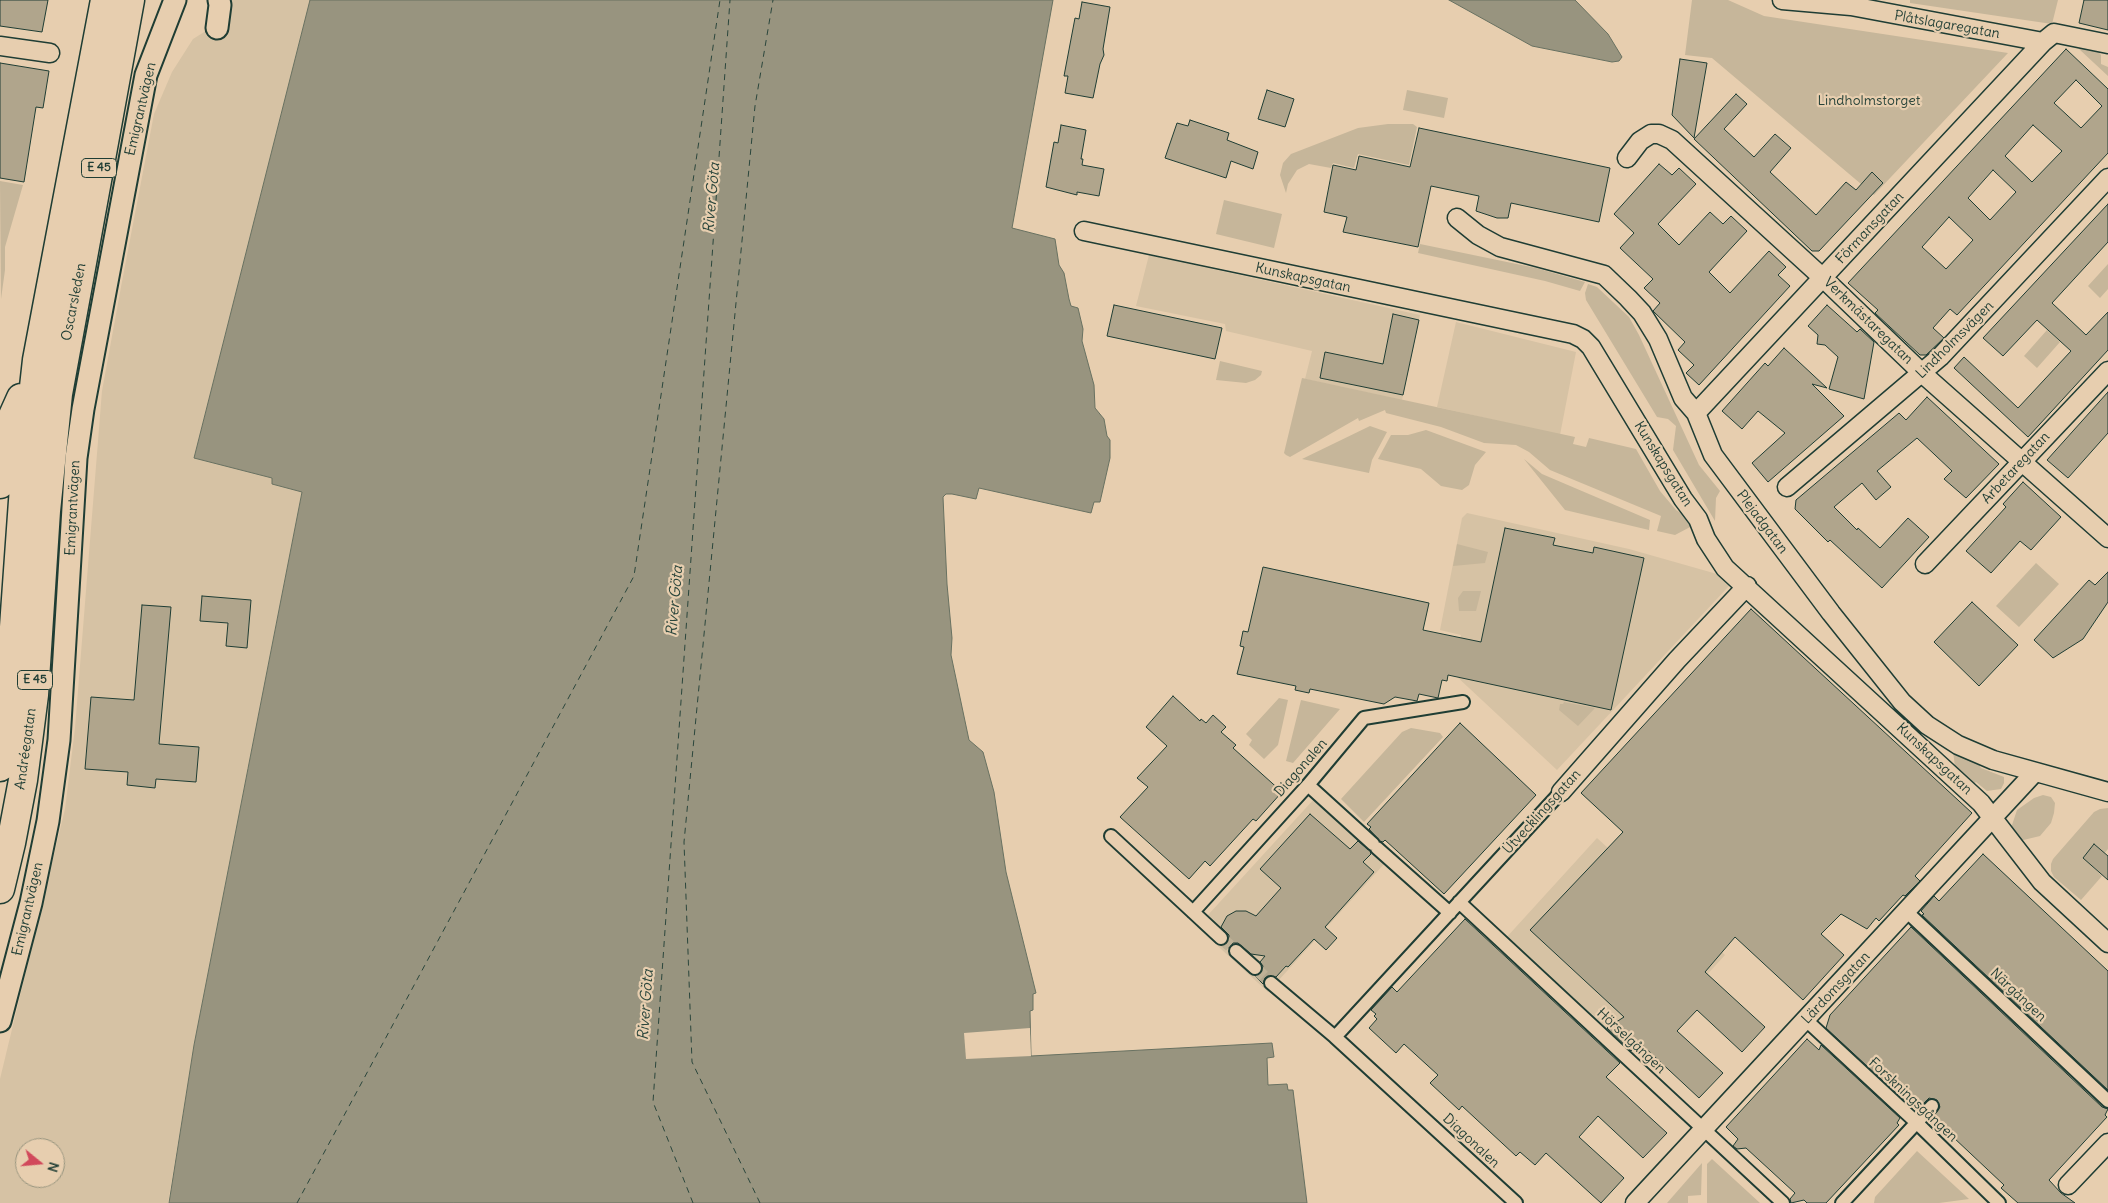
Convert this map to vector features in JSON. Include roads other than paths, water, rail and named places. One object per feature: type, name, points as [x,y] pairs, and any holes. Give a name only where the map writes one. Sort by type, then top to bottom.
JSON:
[{"type":"highway","name":"Oscarsleden","points":[[29,605],[46,511],[58,394],[130,0]]},
{"type":"highway","name":"Oscarsleden","points":[[29,605],[26,459],[37,360],[104,3]]},
{"type":"highway","points":[[0,484],[3,478],[12,418],[37,360]]},
{"type":"highway","name":"Andréegatan","points":[[0,767],[10,697],[29,605]]},
{"type":"highway","name":"Andréegatan","points":[[0,889],[24,774],[34,695],[29,605]]},
{"type":"street","name":"Emigrantvägen","points":[[0,1021],[31,903],[46,830],[59,740],[76,458],[83,409],[146,75],[175,0]]},
{"type":"street","points":[[216,28],[220,5],[219,0]]},
{"type":"street","name":"Plåtslagaregatan","points":[[1782,0],[1851,6],[2043,42],[2054,33],[2108,44]]},
{"type":"street","name":"Förmansgatan","points":[[1696,413],[2043,42]]},
{"type":"street","points":[[0,46],[50,53]]},
{"type":"street","name":"Verkmästaregatan","points":[[1627,158],[1640,141],[1651,134],[1659,134],[1672,140],[1823,278],[1923,374],[2108,538]]},
{"type":"street","name":"Lindholmsvägen","points":[[1788,487],[1923,374],[2108,178]]},
{"type":"street","name":"Plejadgatan","points":[[1457,218],[1478,235],[1500,246],[1604,275],[1642,313],[1658,339],[1683,398],[1696,413],[1712,455],[1831,613],[1902,702],[1927,725],[1958,744],[1993,760],[2108,792]]},
{"type":"street","name":"Kunskapsgatan","points":[[1084,231],[1573,334],[1583,339],[1591,347],[1683,499],[1698,519],[1706,539],[1726,568],[1981,802],[2042,882],[2108,943]]},
{"type":"street","name":"Arbetaregatan","points":[[1925,564],[2108,371]]},
{"type":"street","name":"Utvecklingsgatan","points":[[1335,1036],[1561,792],[1677,660],[1747,586]]},
{"type":"street","name":"Diagonalen","points":[[1193,912],[1308,784],[1364,718],[1463,702]]},
{"type":"street","name":"Lärdomsgatan","points":[[1635,1203],[2036,772]]},
{"type":"street","points":[[1308,784],[1450,913]]},
{"type":"street","points":[[1111,836],[1221,938]]},
{"type":"street","name":"Hörselgången","points":[[1459,902],[1782,1203]]},
{"type":"street","name":"Närgången","points":[[1907,912],[2108,1101]]},
{"type":"street","points":[[1236,951],[1255,968]]},
{"type":"street","name":"Diagonalen","points":[[1271,982],[1335,1036],[1516,1203]]},
{"type":"street","name":"Forskningsgången","points":[[1806,1020],[1917,1123],[1999,1203]]},
{"type":"street","points":[[1842,1203],[1932,1106]]},
{"type":"street","points":[[2068,1185],[2108,1143]]},
{"type":"water","name":"River Göta","points":[[310,0],[1053,0],[1012,228],[1055,239],[1059,265],[1064,273],[1071,306],[1078,308],[1083,329],[1082,341],[1094,385],[1095,408],[1104,419],[1107,436],[1110,440],[1110,458],[1100,502],[1094,502],[1091,513],[979,488],[976,499],[952,494],[946,494],[943,497],[947,584],[952,638],[951,655],[969,740],[983,752],[994,792],[1006,872],[1036,993],[1033,994],[1033,1010],[1030,1011],[1031,1056],[1272,1043],[1274,1057],[1267,1058],[1268,1085],[1287,1084],[1288,1090],[1293,1090],[1307,1203],[169,1203],[194,1045],[302,492],[272,484],[272,478],[194,458]]},
{"type":"water","points":[[1449,0],[1575,0],[1608,34],[1622,57],[1619,61],[1612,62],[1532,46]]},
{"type":"tunnel","points":[[1221,938],[1236,951]]},
{"type":"tunnel","points":[[1255,968],[1271,983]]},
{"type":"park label","name":"Lindholmstorget","points":[[1869,101]]}]
